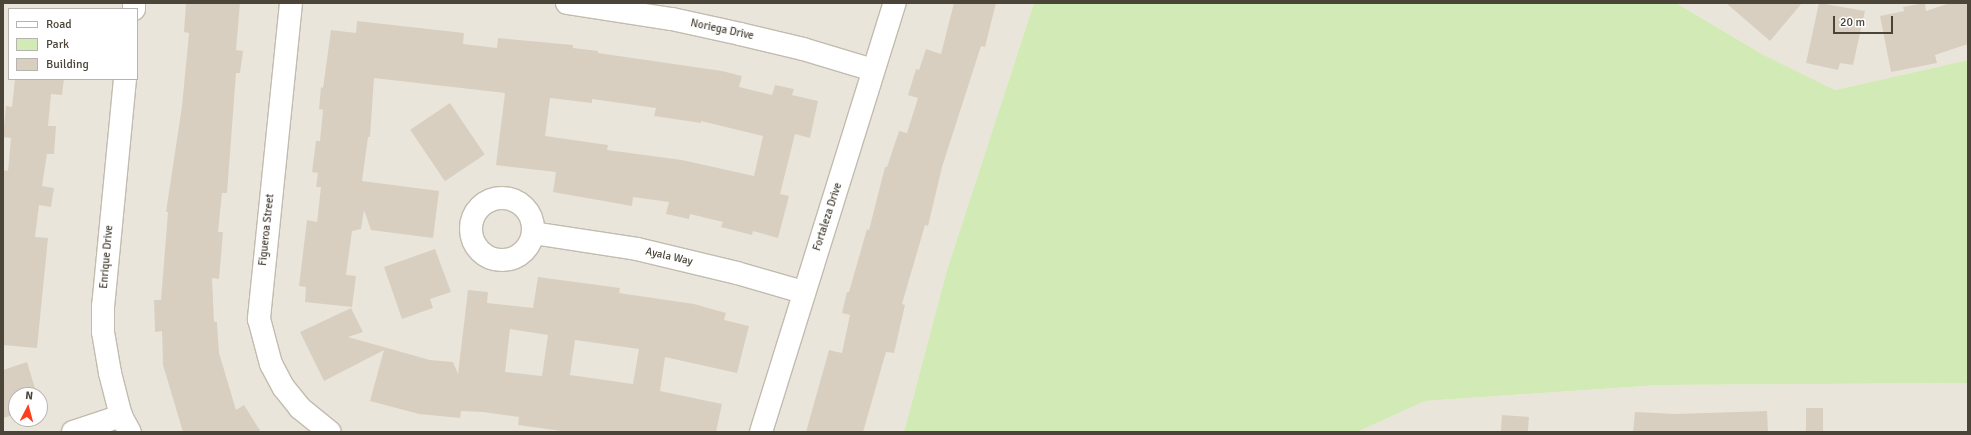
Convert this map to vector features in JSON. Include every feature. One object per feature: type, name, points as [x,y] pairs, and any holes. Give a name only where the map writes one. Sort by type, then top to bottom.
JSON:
[{"type":"street","name":"Figueroa Street","points":[[291,3],[259,319],[271,364],[284,388],[300,408],[330,432]]},
{"type":"street","name":"Noriega Drive","points":[[567,3],[674,11],[873,70]]},
{"type":"street","name":"Fortaleza Drive","points":[[761,432],[803,292],[895,3]]},
{"type":"street","name":"Enrique Drive","points":[[125,80],[103,306],[103,332],[110,373],[125,424]]},
{"type":"street","name":"Ayala Way","points":[[533,233],[636,249],[736,273],[803,292]]},
{"type":"street","points":[[74,432],[125,424]]},
{"type":"shaded area","points":[[3,3],[1034,3],[947,270],[904,432],[3,432]]},
{"type":"shaded area","points":[[1676,3],[1968,3],[1968,60],[1835,90],[1762,54]]},
{"type":"shaded area","points":[[1968,383],[1968,432],[1357,432],[1425,401],[1660,385]]},
{"type":"green space","points":[[1034,3],[1676,3],[1762,54],[1835,90],[1968,60],[1968,383],[1660,385],[1425,401],[1357,432],[904,432],[947,270]]},
{"type":"building","points":[[186,3],[240,3],[236,50],[243,51],[240,73],[236,73],[227,193],[222,193],[218,232],[223,232],[219,279],[212,278],[214,322],[217,322],[219,353],[236,410],[244,405],[261,432],[183,432],[163,365],[162,331],[155,332],[154,300],[161,300],[168,212],[166,212],[182,106],[189,33],[184,32]]},
{"type":"building","points":[[954,3],[996,3],[985,47],[981,46],[942,167],[928,226],[925,225],[902,304],[905,305],[894,353],[886,352],[863,432],[806,432],[829,350],[842,353],[850,315],[842,313],[847,292],[849,292],[867,229],[869,230],[885,167],[887,167],[899,131],[907,133],[918,98],[908,95],[916,69],[919,70],[926,49],[941,54]]},
{"type":"building","points":[[1726,3],[1802,3],[1770,41]]},
{"type":"building","points":[[1819,3],[1865,11],[1853,65],[1840,63],[1838,70],[1806,63]]},
{"type":"building","points":[[1925,3],[1926,11],[1950,3],[1968,3],[1968,44],[1935,55],[1937,63],[1891,72],[1880,16],[1904,11],[1903,7]]},
{"type":"building","points":[[357,21],[464,33],[463,44],[497,48],[498,38],[573,45],[573,48],[598,51],[598,53],[722,71],[742,76],[739,87],[772,95],[775,85],[794,89],[792,95],[818,101],[810,138],[795,134],[780,194],[789,196],[778,238],[753,231],[752,235],[721,227],[723,222],[690,214],[689,219],[666,214],[669,202],[633,197],[632,206],[553,192],[556,172],[496,165],[505,93],[374,78],[370,137],[368,137],[362,181],[439,191],[433,238],[371,230],[364,210],[361,229],[352,231],[346,275],[356,276],[352,307],[305,302],[306,287],[299,286],[307,220],[317,222],[321,187],[316,187],[318,173],[312,172],[316,141],[320,141],[323,110],[319,109],[321,87],[323,88],[331,30],[356,33]],"holes":[[[550,98],[592,103],[592,99],[656,108],[654,116],[701,123],[701,121],[763,136],[754,176],[682,160],[607,150],[608,145],[545,136]]]},
{"type":"building","points":[[15,80],[64,80],[62,95],[51,94],[48,126],[56,126],[54,154],[47,154],[42,186],[54,188],[51,207],[39,205],[35,237],[48,238],[37,348],[3,345],[3,170],[8,171],[11,138],[3,137],[6,106],[12,107]]},
{"type":"building","points":[[450,103],[485,154],[445,181],[410,130]]},
{"type":"building","points":[[435,249],[451,292],[430,299],[433,308],[402,319],[384,267]]},
{"type":"building","points":[[538,277],[620,288],[619,293],[694,304],[726,313],[724,320],[749,326],[737,373],[665,357],[660,391],[722,404],[716,432],[569,432],[518,425],[519,417],[483,412],[461,411],[460,418],[419,414],[370,401],[384,350],[324,381],[300,332],[351,308],[363,332],[348,337],[430,360],[453,362],[458,374],[468,290],[488,292],[487,303],[533,308]],"holes":[[[510,329],[548,335],[542,376],[505,372]],[[575,340],[639,349],[633,384],[570,375]]]},
{"type":"building","points":[[27,362],[35,387],[8,387],[8,416],[3,418],[3,370]]},
{"type":"building","points":[[1806,408],[1823,408],[1823,432],[1806,432]]},
{"type":"building","points":[[1767,411],[1768,432],[1633,432],[1635,412],[1676,414]]},
{"type":"building","points":[[1502,415],[1529,417],[1528,432],[1501,432]]}]
